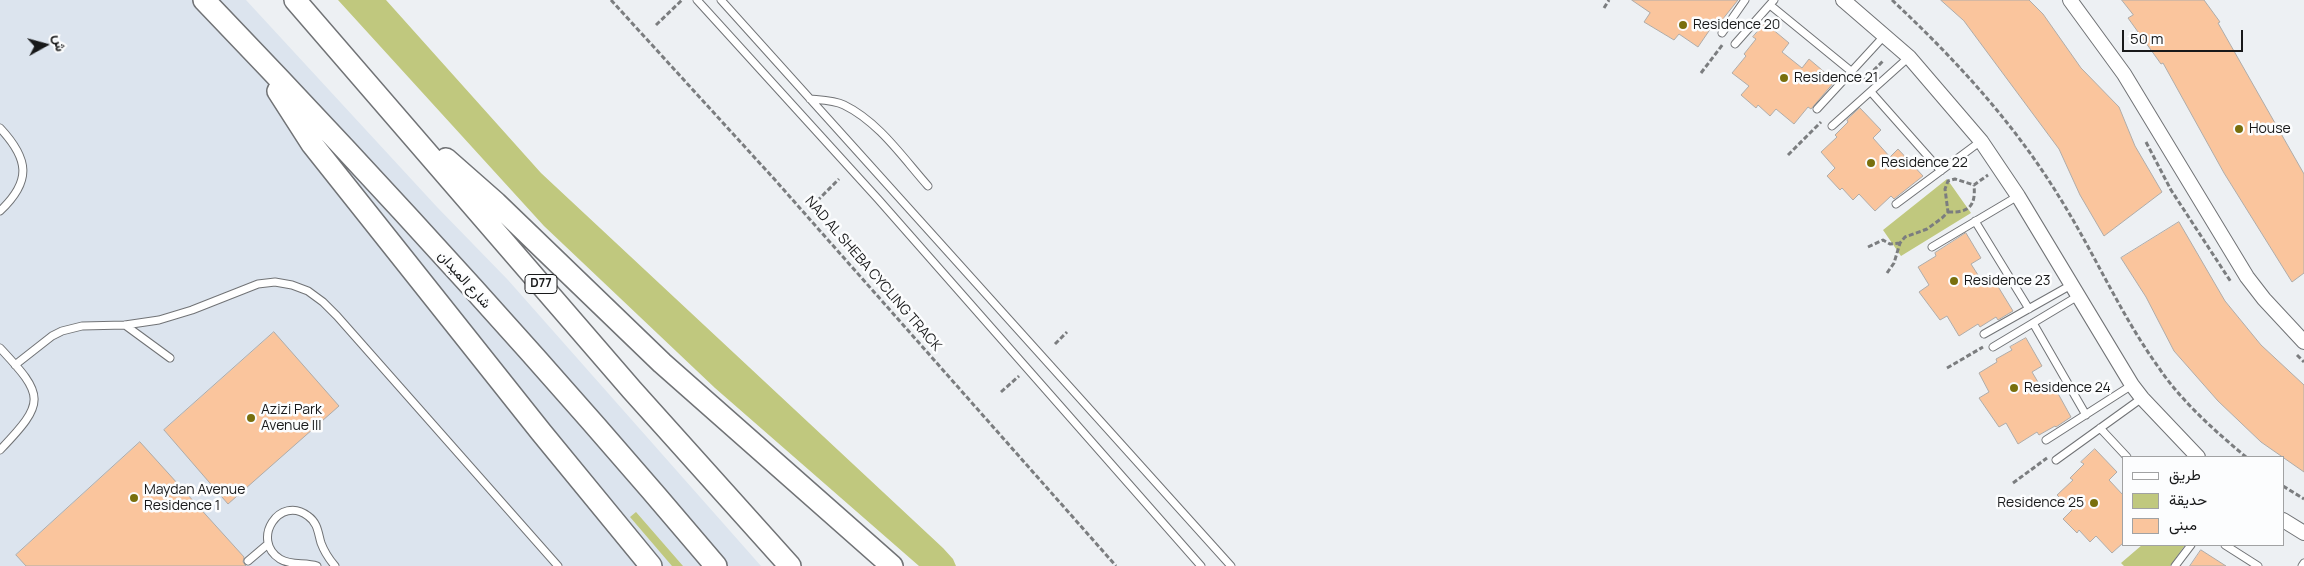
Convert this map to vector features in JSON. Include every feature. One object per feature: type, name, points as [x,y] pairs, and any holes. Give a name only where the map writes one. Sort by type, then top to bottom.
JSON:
[{"type":"main road","name":"شارع الميدان","points":[[204,0],[519,340],[716,566]]},
{"type":"main road","name":"D77","points":[[296,0],[632,390],[790,566]]},
{"type":"main road","points":[[263,62],[278,91],[312,144],[541,432],[651,566]]},
{"type":"main road","points":[[400,121],[473,182],[662,363],[892,566]]},
{"type":"street","points":[[1843,0],[1909,57],[1981,141],[2018,196],[2132,385],[2197,456]]},
{"type":"street","points":[[2070,0],[2124,74],[2247,277],[2264,299],[2304,342]]},
{"type":"street","points":[[2284,521],[2304,533]]},
{"type":"lane","points":[[697,0],[878,199],[1201,566]]},
{"type":"lane","points":[[721,0],[1231,566]]},
{"type":"lane","points":[[1722,33],[1745,0]]},
{"type":"lane","points":[[1735,44],[1772,2],[1852,72]]},
{"type":"lane","points":[[1816,109],[1885,35]]},
{"type":"lane","points":[[1832,126],[1909,57]]},
{"type":"lane","points":[[1871,92],[1941,171]]},
{"type":"lane","points":[[810,99],[842,104],[859,114],[879,131],[928,186]]},
{"type":"lane","points":[[0,128],[18,150],[23,170],[19,190],[13,199],[0,211]]},
{"type":"lane","points":[[1896,204],[1981,141]]},
{"type":"lane","points":[[1932,247],[2018,196]]},
{"type":"lane","points":[[1975,221],[2029,309]]},
{"type":"lane","points":[[15,364],[52,336],[62,331],[82,326],[125,325],[158,320],[192,310],[258,284],[275,282],[292,285],[308,291],[337,316],[558,566]]},
{"type":"lane","points":[[1984,334],[2029,309],[2075,291]]},
{"type":"lane","points":[[1993,347],[2033,323],[2075,291]]},
{"type":"lane","points":[[2033,323],[2086,415]]},
{"type":"lane","points":[[125,325],[170,358]]},
{"type":"lane","points":[[0,348],[28,379],[32,387],[34,403],[28,419],[0,450]]},
{"type":"lane","points":[[2046,440],[2132,385]]},
{"type":"lane","points":[[2056,460],[2142,398]]},
{"type":"lane","points":[[2100,428],[2126,456]]},
{"type":"lane","points":[[317,566],[288,563],[279,559],[268,544],[267,535],[274,518],[290,510],[299,511],[308,516],[315,522],[323,548],[334,566]]},
{"type":"lane","points":[[248,561],[268,544]]},
{"type":"lane","points":[[2175,566],[2190,546]]},
{"type":"lane","points":[[2227,546],[2258,566]]},
{"type":"path","name":"NAD AL SHEBA CYCLING TRACK","points":[[611,0],[776,181],[1116,566]]},
{"type":"path","points":[[656,25],[682,0]]},
{"type":"path","points":[[1604,8],[1609,0]]},
{"type":"path","points":[[1892,0],[1938,43],[1987,96],[2057,194],[2089,246],[2122,310],[2160,369],[2189,404],[2245,456]]},
{"type":"path","points":[[1974,185],[1999,167]]},
{"type":"path","points":[[817,201],[839,179]]},
{"type":"path","points":[[1948,212],[1945,188],[1948,181],[1955,179],[1974,185]]},
{"type":"path","points":[[1887,273],[1894,263],[1900,243],[1905,237],[1927,229],[1948,212],[1965,211],[1973,204],[1974,185]]},
{"type":"path","points":[[1868,247],[1883,240],[1890,244],[1900,243]]},
{"type":"path","points":[[1055,344],[1067,332]]},
{"type":"path","points":[[1001,392],[1027,369]]},
{"type":"path","points":[[2284,487],[2304,500]]},
{"type":"shaded area","points":[[0,0],[246,0],[437,207],[508,280],[761,566],[0,566]]},
{"type":"green space","points":[[338,0],[386,0],[541,173],[943,548],[953,559],[956,566],[919,566],[715,388],[544,226]]},
{"type":"green space","points":[[1947,179],[1971,213],[1901,256],[1883,230]]},
{"type":"green space","points":[[636,512],[683,566],[672,566],[630,517]]},
{"type":"green space","points":[[2141,546],[2184,546],[2170,566],[2124,566],[2121,563]]},
{"type":"building","name":"Residence 20","points":[[1632,0],[1738,0],[1714,30],[1711,28],[1698,47],[1679,34],[1674,40],[1644,22],[1650,13]]},
{"type":"building","points":[[1941,0],[2029,0],[2043,14],[2081,68],[2119,107],[2135,146],[2162,192],[2104,236],[2080,195],[2059,149],[1964,21]]},
{"type":"building","points":[[2122,0],[2204,0],[2220,22],[2218,23],[2304,174],[2304,273],[2292,282],[2224,173],[2163,63],[2161,64],[2128,18],[2133,15]]},
{"type":"building","name":"Residence 21","points":[[1765,23],[1789,43],[1782,52],[1802,68],[1809,59],[1835,81],[1811,109],[1808,107],[1794,124],[1776,109],[1770,116],[1758,105],[1756,108],[1741,95],[1749,86],[1732,73],[1746,56],[1744,54],[1756,39],[1753,37]]},
{"type":"building","name":"Residence 22","points":[[1860,108],[1881,130],[1873,138],[1890,157],[1898,149],[1923,176],[1894,199],[1891,196],[1875,211],[1859,194],[1853,200],[1827,176],[1835,168],[1821,152],[1837,137],[1835,135]]},
{"type":"building","points":[[2179,222],[2225,301],[2261,345],[2304,385],[2304,472],[2284,458],[2284,456],[2281,456],[2261,442],[2218,401],[2174,351],[2146,297],[2121,258]]},
{"type":"building","name":"Residence 23","points":[[1966,233],[1981,258],[1971,264],[1985,286],[1994,280],[2013,311],[1998,320],[1996,317],[1980,327],[1978,324],[1959,336],[1947,316],[1940,320],[1919,292],[1929,285],[1918,267],[1936,256],[1935,253]]},
{"type":"building","name":"Azizi Park Avenue III","points":[[274,332],[339,406],[228,504],[164,430]]},
{"type":"building","name":"Residence 24","points":[[2026,338],[2042,366],[2032,372],[2045,394],[2055,388],[2071,417],[2056,427],[2039,435],[2037,432],[2018,444],[2006,423],[1999,427],[1979,398],[1989,392],[1979,373],[1997,362],[1996,359],[2012,350],[2010,347]]},
{"type":"building","name":"Maydan Avenue Residence 1","points":[[140,442],[244,557],[243,562],[246,566],[26,566],[16,555]]},
{"type":"building","name":"Residence 25","points":[[2095,449],[2117,472],[2109,480],[2122,494],[2122,544],[2112,553],[2096,536],[2090,542],[2079,530],[2077,533],[2063,519],[2072,510],[2057,495],[2073,480],[2070,478],[2084,464],[2081,462]]},
{"type":"building","points":[[2201,550],[2226,566],[2190,566]]},
{"type":"place","name":"Residence 20","points":[[1683,25]]},
{"type":"place","name":"Residence 21","points":[[1784,78]]},
{"type":"place","name":"House","points":[[2239,129]]},
{"type":"place","name":"Residence 22","points":[[1871,163]]},
{"type":"place","name":"Residence 23","points":[[1954,281]]},
{"type":"place","name":"Residence 24","points":[[2014,388]]},
{"type":"place","name":"Azizi Park Avenue III","points":[[251,418]]},
{"type":"place","name":"Maydan Avenue Residence 1","points":[[134,498]]},
{"type":"place","name":"Residence 25","points":[[2094,503]]}]
